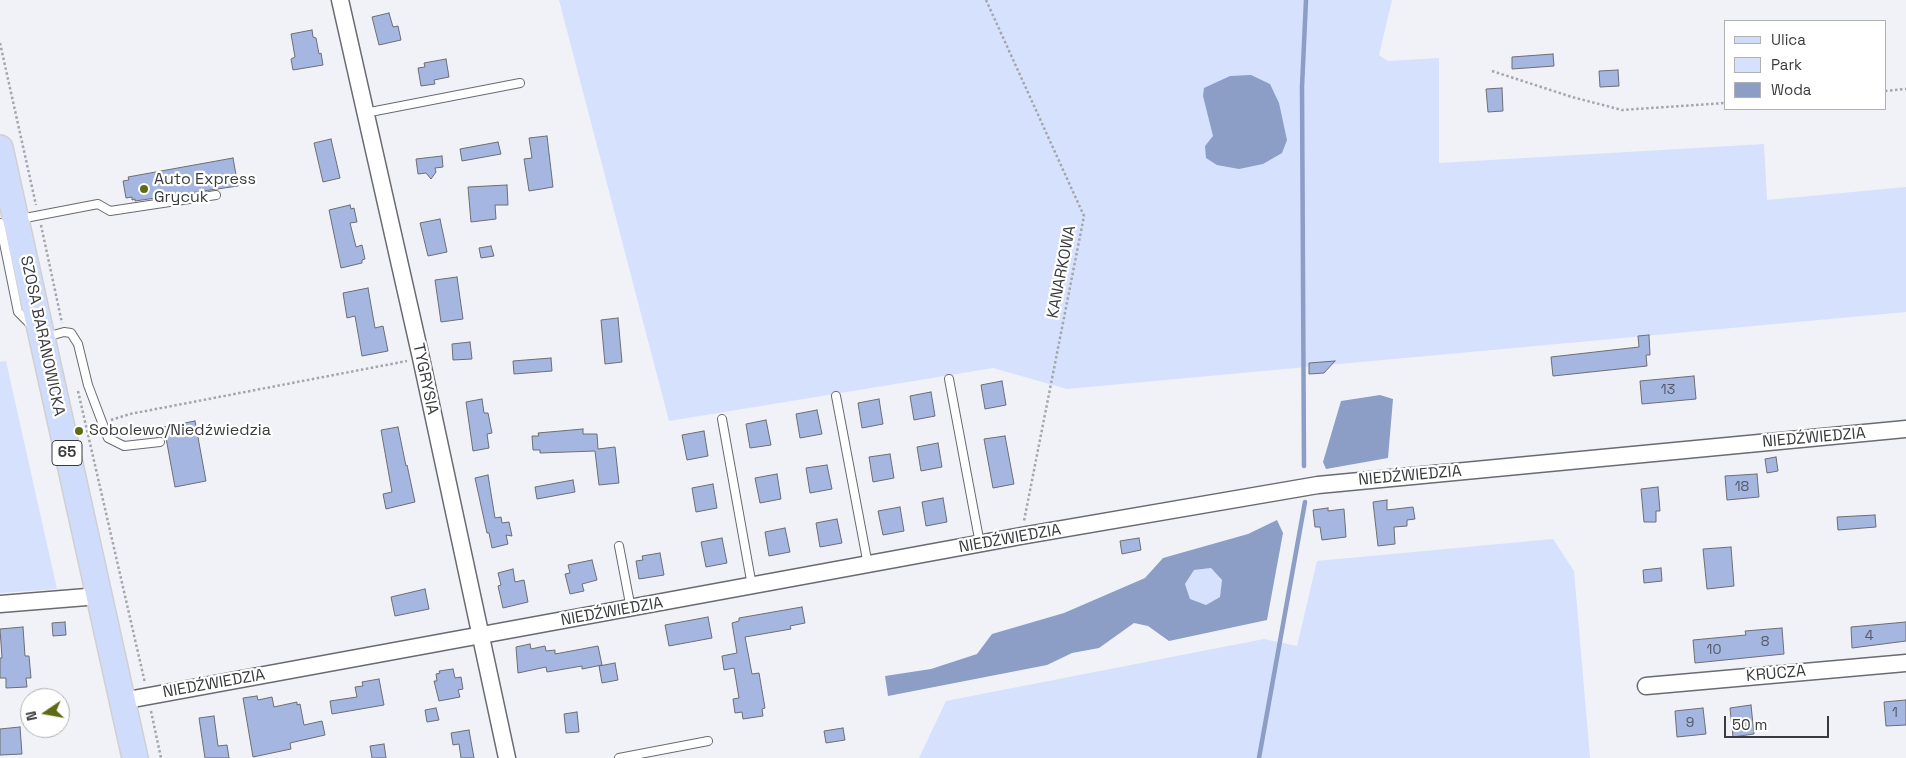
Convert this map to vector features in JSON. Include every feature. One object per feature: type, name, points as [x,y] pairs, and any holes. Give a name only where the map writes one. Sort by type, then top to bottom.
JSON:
[{"type":"main road","name":"SZOSA BARANOWICKA","points":[[0,148],[5,190],[18,220],[53,335],[99,596],[135,758]]},
{"type":"street","name":"TYGRYSIA","points":[[340,0],[421,358],[507,758]]},
{"type":"street","name":"NIEDŹWIEDZIA","points":[[122,701],[1021,536],[1318,485],[1906,429]]},
{"type":"street","points":[[0,604],[99,596]]},
{"type":"street","name":"KRUCZA","points":[[1646,686],[1906,663]]},
{"type":"lane","points":[[365,113],[520,83]]},
{"type":"lane","points":[[18,220],[98,204],[110,211],[216,195]]},
{"type":"lane","points":[[53,335],[71,333],[78,344],[88,385],[108,438],[124,446],[160,442]]},
{"type":"lane","points":[[949,379],[980,544]]},
{"type":"lane","points":[[836,396],[868,565]]},
{"type":"lane","points":[[722,419],[752,586]]},
{"type":"lane","points":[[619,546],[631,609]]},
{"type":"lane","points":[[619,758],[708,741]]},
{"type":"path","name":"KANARKOWA","points":[[986,0],[1084,216],[1021,536]]},
{"type":"path","points":[[0,43],[18,220],[53,335]]},
{"type":"path","points":[[1492,71],[1572,97],[1622,110],[1724,102]]},
{"type":"path","points":[[1886,91],[1906,89]]},
{"type":"path","points":[[102,423],[130,414],[421,358]]},
{"type":"path","points":[[77,390],[161,758]]},
{"type":"green space","points":[[559,0],[1392,0],[1379,55],[1388,61],[1439,58],[1439,163],[1764,144],[1767,200],[1906,187],[1906,312],[1067,389],[993,368],[669,421]]},
{"type":"green space","points":[[6,361],[57,589],[0,593],[0,362]]},
{"type":"green space","points":[[1553,539],[1574,571],[1590,758],[919,758],[946,701],[1264,639],[1297,646],[1317,561]]},
{"type":"green space","points":[[1211,568],[1222,580],[1220,597],[1206,605],[1190,600],[1185,584],[1194,570]]},
{"type":"water","points":[[1251,75],[1270,84],[1279,103],[1287,140],[1282,153],[1263,164],[1239,169],[1217,165],[1206,158],[1205,146],[1213,136],[1203,96],[1204,88],[1230,76]]},
{"type":"water","points":[[1380,395],[1393,399],[1388,458],[1326,469],[1323,462],[1341,401]]},
{"type":"water","points":[[1277,520],[1283,533],[1267,620],[1169,641],[1148,626],[1134,623],[1099,648],[1072,653],[1047,665],[888,696],[885,676],[931,669],[977,654],[992,634],[1064,613],[1145,578],[1163,558],[1248,534]],"holes":[[[1211,568],[1222,580],[1220,597],[1206,605],[1190,599],[1185,584],[1194,570]]]},
{"type":"building","points":[[389,13],[393,27],[398,26],[401,40],[379,45],[372,17]]},
{"type":"building","points":[[312,30],[313,37],[316,38],[319,54],[321,53],[323,65],[293,70],[291,59],[295,57],[291,34]]},
{"type":"building","points":[[1553,54],[1554,66],[1512,69],[1512,57]]},
{"type":"building","points":[[446,59],[449,77],[434,80],[435,84],[421,86],[418,68],[425,67],[424,63]]},
{"type":"building","points":[[1618,70],[1619,86],[1600,87],[1599,71]]},
{"type":"building","points":[[1502,88],[1503,111],[1488,112],[1486,89]]},
{"type":"building","points":[[547,136],[553,187],[529,191],[524,159],[532,158],[529,138]]},
{"type":"building","points":[[331,139],[340,178],[323,182],[314,143]]},
{"type":"building","points":[[498,142],[501,154],[462,161],[460,149]]},
{"type":"building","points":[[442,156],[443,167],[435,168],[436,172],[431,179],[426,173],[418,174],[416,159]]},
{"type":"building","points":[[233,158],[238,186],[135,201],[135,199],[132,200],[132,197],[126,198],[123,181],[129,180],[128,177]]},
{"type":"building","points":[[507,185],[508,205],[495,205],[496,219],[471,222],[468,187]]},
{"type":"building","points":[[350,205],[351,209],[354,208],[357,222],[350,223],[356,247],[362,245],[365,259],[362,260],[362,263],[341,268],[329,210]]},
{"type":"building","points":[[440,219],[447,252],[428,256],[420,223]]},
{"type":"building","points":[[491,246],[494,256],[481,258],[479,248]]},
{"type":"building","points":[[457,277],[463,319],[441,322],[435,280]]},
{"type":"building","points":[[368,288],[375,328],[383,326],[388,351],[362,356],[355,316],[347,318],[343,293]]},
{"type":"building","points":[[618,318],[622,362],[605,364],[601,320]]},
{"type":"building","points":[[1649,335],[1650,355],[1646,355],[1647,366],[1553,376],[1551,357],[1639,347],[1638,336]]},
{"type":"building","points":[[470,342],[472,359],[453,360],[452,344]]},
{"type":"building","points":[[551,358],[552,371],[514,374],[513,361]]},
{"type":"building","points":[[1335,361],[1324,373],[1309,374],[1309,363]]},
{"type":"building","points":[[1694,376],[1696,399],[1642,404],[1640,381]]},
{"type":"building","points":[[1002,381],[1006,405],[985,409],[981,385]]},
{"type":"building","points":[[931,392],[935,416],[914,420],[910,396]]},
{"type":"building","points":[[482,399],[484,413],[488,413],[492,433],[487,434],[489,448],[473,451],[466,402]]},
{"type":"building","points":[[879,399],[883,424],[862,428],[858,403]]},
{"type":"building","points":[[817,410],[822,434],[800,438],[796,414]]},
{"type":"building","points":[[766,420],[771,445],[750,448],[746,424]]},
{"type":"building","points":[[195,421],[206,481],[175,487],[164,427]]},
{"type":"building","points":[[398,427],[415,502],[386,509],[383,494],[392,492],[381,430]]},
{"type":"building","points":[[583,429],[583,434],[597,434],[598,449],[615,447],[619,483],[599,485],[595,451],[540,453],[540,450],[533,450],[532,436],[539,436],[538,433]]},
{"type":"building","points":[[704,431],[708,456],[687,460],[682,435]]},
{"type":"building","points":[[1005,436],[1014,484],[993,488],[984,439]]},
{"type":"building","points":[[938,443],[942,467],[921,471],[917,447]]},
{"type":"building","points":[[890,454],[894,478],[873,482],[869,457]]},
{"type":"building","points":[[1776,457],[1778,471],[1767,473],[1765,459]]},
{"type":"building","points":[[827,465],[832,489],[810,493],[806,468]]},
{"type":"building","points":[[777,474],[781,499],[760,503],[755,478]]},
{"type":"building","points":[[1757,474],[1759,497],[1727,500],[1725,476]]},
{"type":"building","points":[[488,475],[495,518],[501,517],[502,523],[509,522],[512,536],[506,535],[508,544],[492,548],[475,478]]},
{"type":"building","points":[[573,480],[575,492],[537,499],[535,487]]},
{"type":"building","points":[[713,484],[717,508],[696,512],[692,488]]},
{"type":"building","points":[[1658,487],[1660,511],[1656,511],[1656,522],[1644,522],[1641,489]]},
{"type":"building","points":[[943,498],[947,522],[926,526],[922,502]]},
{"type":"building","points":[[1387,500],[1387,510],[1413,507],[1415,519],[1407,520],[1407,526],[1394,527],[1395,544],[1378,546],[1373,502]]},
{"type":"building","points":[[900,507],[904,531],[883,535],[878,511]]},
{"type":"building","points":[[1328,508],[1328,511],[1344,509],[1346,537],[1322,540],[1320,527],[1315,527],[1313,510]]},
{"type":"building","points":[[1875,515],[1876,527],[1838,530],[1837,517]]},
{"type":"building","points":[[837,519],[842,543],[820,547],[816,523]]},
{"type":"building","points":[[785,528],[790,552],[769,556],[765,532]]},
{"type":"building","points":[[722,538],[727,563],[706,567],[701,542]]},
{"type":"building","points":[[1139,538],[1141,550],[1122,554],[1120,541]]},
{"type":"building","points":[[1731,547],[1734,586],[1707,589],[1703,549]]},
{"type":"building","points":[[660,553],[664,575],[639,579],[636,561],[643,560],[642,556]]},
{"type":"building","points":[[592,560],[597,580],[582,584],[584,591],[570,594],[565,574],[570,573],[568,565]]},
{"type":"building","points":[[1661,568],[1662,581],[1644,583],[1643,570]]},
{"type":"building","points":[[513,569],[515,582],[524,580],[528,602],[503,608],[498,586],[501,585],[498,573]]},
{"type":"building","points":[[425,589],[429,609],[395,616],[391,597]]},
{"type":"building","points":[[802,607],[805,623],[790,626],[791,629],[745,637],[752,674],[759,673],[765,708],[762,709],[763,716],[743,719],[742,712],[735,713],[733,699],[739,698],[734,668],[724,670],[722,656],[737,653],[732,623],[739,621],[739,618]]},
{"type":"building","points":[[708,617],[712,638],[669,646],[665,625]]},
{"type":"building","points":[[65,622],[66,635],[53,636],[52,623]]},
{"type":"building","points":[[1906,622],[1906,641],[1852,648],[1851,627]]},
{"type":"building","points":[[23,627],[25,656],[29,656],[31,678],[26,678],[27,687],[6,688],[6,678],[0,678],[0,658],[2,658],[0,629]]},
{"type":"building","points":[[1782,628],[1784,654],[1695,663],[1693,640],[1746,635],[1745,631]]},
{"type":"building","points":[[530,644],[531,649],[545,646],[546,651],[555,650],[555,654],[598,646],[602,665],[582,669],[582,666],[547,672],[546,667],[518,673],[516,647]]},
{"type":"building","points":[[615,663],[618,680],[602,683],[599,666]]},
{"type":"building","points":[[453,669],[455,678],[461,677],[463,689],[458,690],[460,697],[439,701],[434,681],[437,681],[436,674],[440,673],[439,671]]},
{"type":"building","points":[[379,679],[384,705],[332,714],[330,701],[357,697],[355,687],[363,686],[362,682]]},
{"type":"building","points":[[257,696],[258,700],[272,697],[274,707],[297,702],[297,705],[300,704],[304,725],[322,721],[325,735],[290,743],[291,749],[253,757],[243,698]]},
{"type":"building","points":[[1906,700],[1906,725],[1886,726],[1884,702]]},
{"type":"building","points":[[1751,705],[1754,734],[1733,737],[1730,708]]},
{"type":"building","points":[[436,708],[439,720],[427,722],[425,710]]},
{"type":"building","points":[[1703,708],[1706,734],[1677,737],[1675,711]]},
{"type":"building","points":[[577,712],[579,732],[566,733],[564,714]]},
{"type":"building","points":[[214,716],[218,746],[227,745],[229,758],[205,758],[199,718]]},
{"type":"building","points":[[20,727],[22,754],[0,755],[0,729]]},
{"type":"building","points":[[843,728],[845,740],[826,743],[824,731]]},
{"type":"building","points":[[469,730],[474,758],[461,758],[459,744],[453,745],[451,733]]},
{"type":"building","points":[[384,744],[386,758],[372,758],[370,746]]},
{"type":"waterway","points":[[1304,466],[1302,87],[1306,0]]},
{"type":"waterway","points":[[1259,758],[1305,502]]},
{"type":"place","name":"Auto Express Grycuk","points":[[144,189]]},
{"type":"place","name":"Sobolewo/Niedźwiedzia","points":[[79,431]]}]
